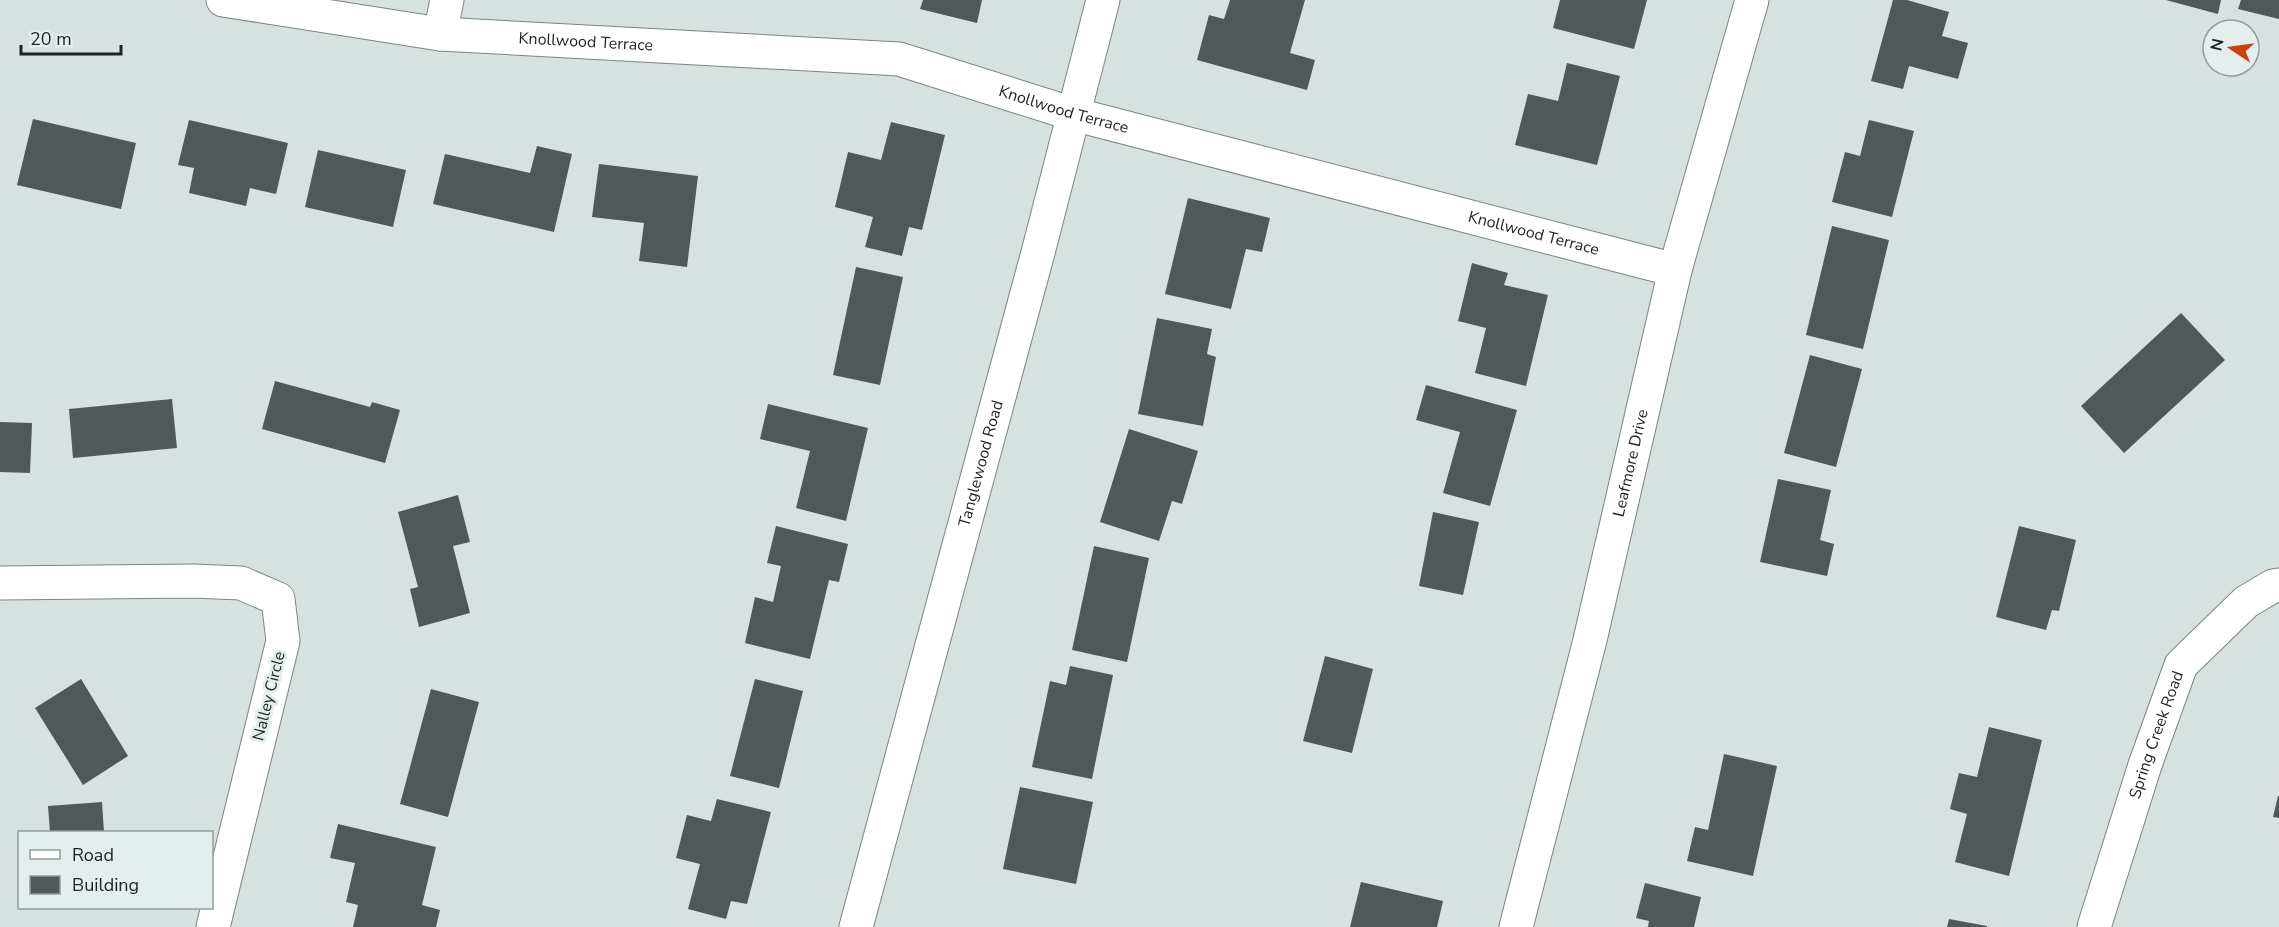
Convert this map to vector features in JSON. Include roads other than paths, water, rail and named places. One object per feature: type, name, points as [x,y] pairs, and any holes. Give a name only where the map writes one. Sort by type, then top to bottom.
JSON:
[{"type":"street","name":"Knollwood Terrace","points":[[223,0],[440,34],[899,59],[1073,114],[1675,270]]},
{"type":"street","points":[[440,34],[447,0]]},
{"type":"street","name":"Tanglewood Road","points":[[856,927],[1040,245],[1103,0]]},
{"type":"street","name":"Leafmore Drive","points":[[1516,927],[1590,640],[1675,270],[1752,0]]},
{"type":"street","name":"Nalley Circle","points":[[0,583],[193,581],[241,583],[278,598],[283,641],[213,927]]},
{"type":"street","name":"Spring Creek Road","points":[[2094,927],[2145,765],[2181,665],[2246,602],[2273,586],[2279,585]]}]
